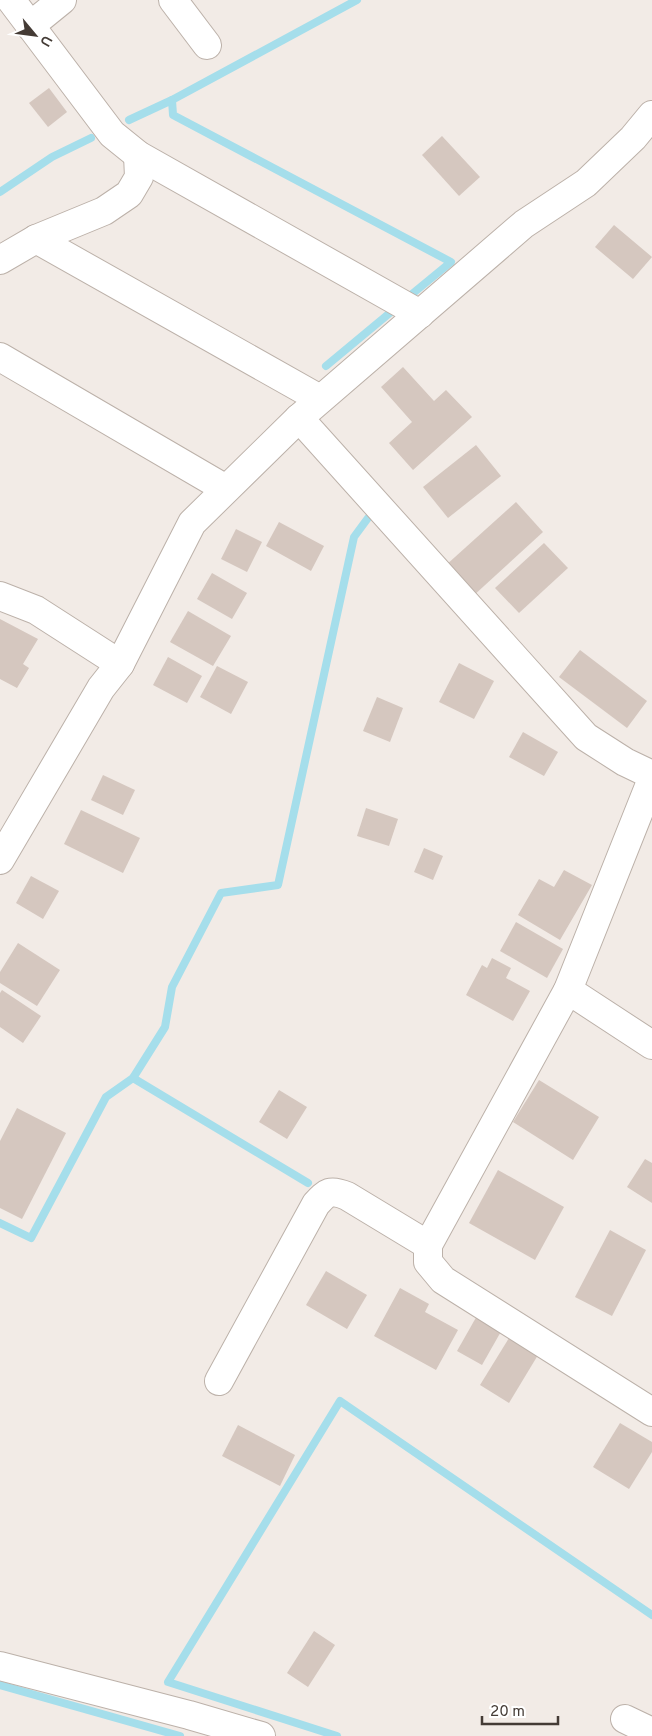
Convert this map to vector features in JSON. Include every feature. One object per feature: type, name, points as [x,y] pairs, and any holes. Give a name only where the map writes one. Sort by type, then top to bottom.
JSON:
[{"type":"street","points":[[11,0],[112,134],[138,155],[420,314]]},
{"type":"street","points":[[30,26],[62,0]]},
{"type":"street","points":[[173,0],[206,45]]},
{"type":"street","points":[[0,860],[101,688],[120,664],[192,523],[320,399],[524,224],[586,183],[633,138],[652,115]]},
{"type":"street","points":[[0,260],[36,239],[104,211],[129,194],[140,177],[138,155]]},
{"type":"street","points":[[36,239],[320,399]]},
{"type":"street","points":[[0,356],[226,489]]},
{"type":"street","points":[[299,418],[586,737],[652,777],[568,990],[428,1245],[428,1262],[443,1280],[652,1412]]},
{"type":"street","points":[[0,596],[36,610],[120,664]]},
{"type":"street","points":[[568,990],[652,1045]]},
{"type":"street","points":[[219,1381],[316,1204],[326,1193],[336,1192],[347,1196],[428,1245]]},
{"type":"street","points":[[0,1666],[261,1736]]},
{"type":"street","points":[[625,1719],[652,1732]]},
{"type":"building","points":[[49,88],[67,112],[48,127],[29,103]]},
{"type":"building","points":[[442,136],[480,177],[459,196],[422,155]]},
{"type":"building","points":[[614,225],[652,257],[633,279],[595,247]]},
{"type":"building","points":[[403,367],[434,401],[446,390],[472,417],[413,470],[389,443],[412,422],[381,387]]},
{"type":"building","points":[[476,445],[501,476],[448,518],[423,487]]},
{"type":"building","points":[[516,502],[543,532],[472,597],[445,566]]},
{"type":"building","points":[[279,522],[324,546],[311,571],[266,546]]},
{"type":"building","points":[[236,529],[262,542],[247,572],[221,559]]},
{"type":"building","points":[[544,543],[568,568],[519,613],[495,588]]},
{"type":"building","points":[[212,573],[247,593],[232,619],[197,599]]},
{"type":"building","points":[[188,611],[231,636],[213,666],[170,642]]},
{"type":"building","points":[[0,619],[38,639],[23,664],[29,668],[17,688],[0,679]]},
{"type":"building","points":[[580,650],[647,701],[627,728],[559,677]]},
{"type":"building","points":[[168,657],[202,676],[187,703],[153,685]]},
{"type":"building","points":[[459,663],[494,681],[474,719],[439,702]]},
{"type":"building","points":[[217,666],[248,682],[231,714],[200,697]]},
{"type":"building","points":[[377,697],[403,708],[390,742],[363,731]]},
{"type":"building","points":[[523,732],[558,752],[544,776],[509,757]]},
{"type":"building","points":[[103,775],[135,790],[123,815],[91,800]]},
{"type":"building","points":[[366,808],[398,819],[389,846],[357,836]]},
{"type":"building","points":[[81,810],[140,838],[123,873],[64,844]]},
{"type":"building","points":[[424,848],[443,856],[433,880],[414,872]]},
{"type":"building","points":[[564,870],[592,885],[560,940],[518,915],[539,879],[554,887]]},
{"type":"building","points":[[31,876],[59,891],[43,919],[16,903]]},
{"type":"building","points":[[516,922],[563,949],[547,978],[500,951]]},
{"type":"building","points":[[18,943],[60,970],[37,1006],[0,983],[0,972]]},
{"type":"building","points":[[492,958],[511,968],[506,978],[530,991],[513,1021],[466,995],[482,965],[487,968]]},
{"type":"building","points":[[2,990],[41,1016],[23,1043],[0,1027],[0,993]]},
{"type":"building","points":[[539,1080],[599,1117],[573,1160],[513,1122]]},
{"type":"building","points":[[279,1090],[307,1107],[287,1139],[259,1122]]},
{"type":"building","points":[[17,1108],[66,1133],[22,1219],[0,1208],[0,1141]]},
{"type":"building","points":[[645,1159],[652,1163],[652,1203],[627,1187]]},
{"type":"building","points":[[498,1170],[564,1207],[535,1260],[469,1223]]},
{"type":"building","points":[[610,1230],[646,1250],[612,1316],[575,1297]]},
{"type":"building","points":[[326,1271],[367,1295],[347,1329],[306,1305]]},
{"type":"building","points":[[400,1288],[429,1304],[425,1312],[458,1330],[436,1370],[374,1336]]},
{"type":"building","points":[[478,1314],[503,1328],[482,1365],[457,1351]]},
{"type":"building","points":[[509,1338],[538,1355],[509,1403],[480,1385]]},
{"type":"building","points":[[620,1423],[652,1442],[652,1452],[629,1489],[593,1467]]},
{"type":"building","points":[[238,1425],[295,1455],[280,1486],[222,1456]]},
{"type":"building","points":[[314,1631],[335,1645],[308,1687],[287,1673]]},
{"type":"waterway","points":[[172,100],[357,0]]},
{"type":"waterway","points":[[129,120],[172,100],[173,115],[451,262],[406,299]]},
{"type":"waterway","points":[[0,192],[52,157],[91,138]]},
{"type":"waterway","points":[[326,366],[397,307]]},
{"type":"waterway","points":[[0,1223],[31,1238],[106,1097],[133,1078],[165,1027],[172,987],[221,893],[278,885],[354,537],[368,518]]},
{"type":"waterway","points":[[133,1078],[308,1183]]},
{"type":"waterway","points":[[337,1736],[168,1682],[340,1401],[652,1615]]},
{"type":"waterway","points":[[0,1685],[180,1736]]}]
